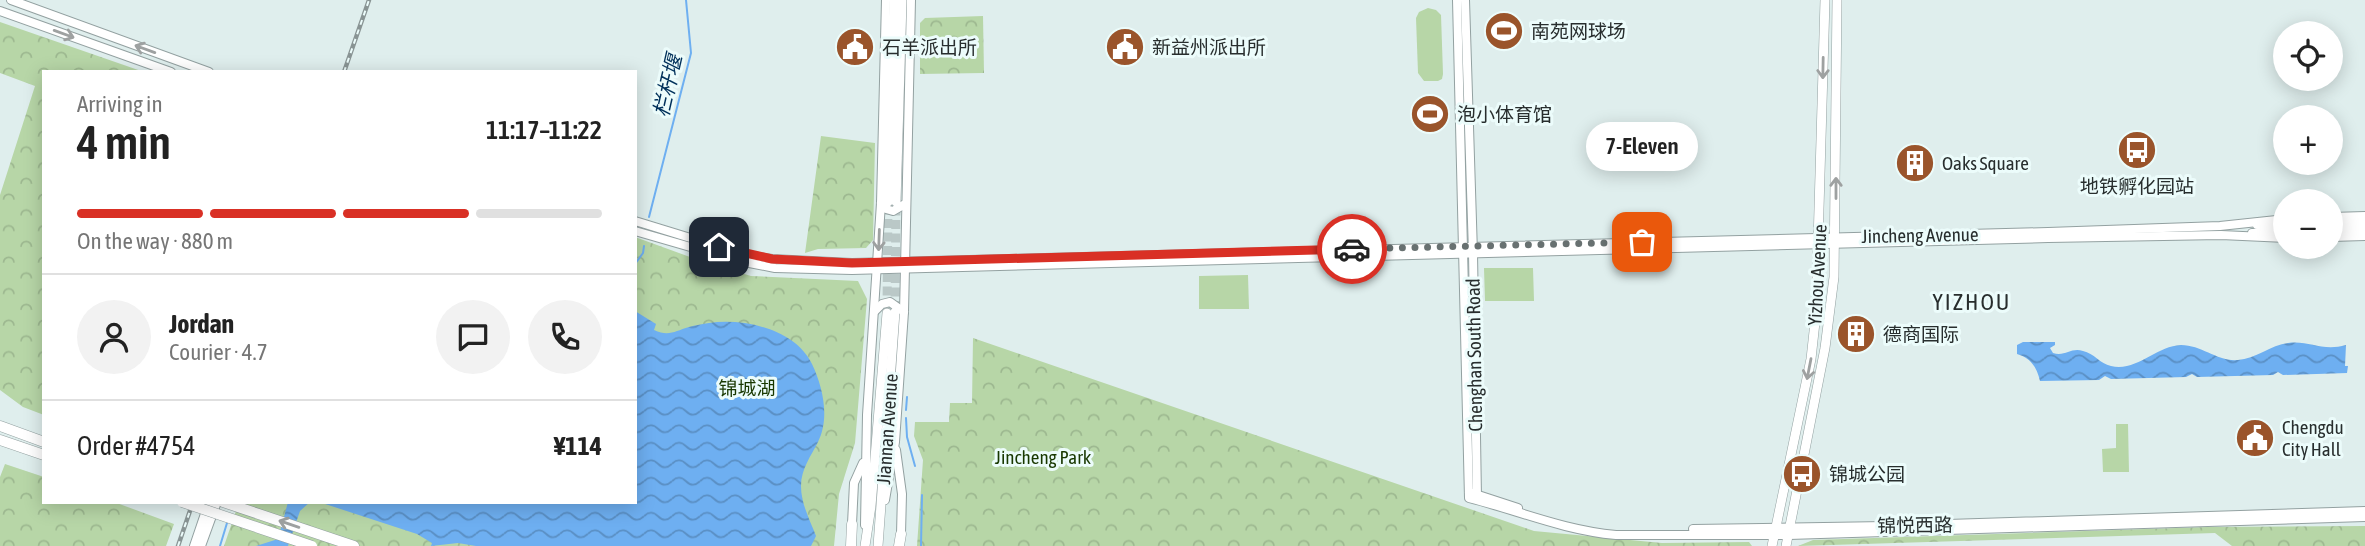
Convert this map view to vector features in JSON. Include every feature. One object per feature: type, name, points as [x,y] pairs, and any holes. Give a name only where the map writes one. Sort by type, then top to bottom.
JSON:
[{"type":"highway","points":[[0,420],[42,434]]},
{"type":"highway","points":[[0,426],[42,441]]},
{"type":"highway","points":[[0,442],[39,454]]},
{"type":"highway","points":[[188,504],[312,546]]},
{"type":"highway","points":[[229,504],[354,546]]},
{"type":"highway","points":[[851,546],[852,524]]},
{"type":"highway","points":[[899,546],[901,534]]},
{"type":"main road","points":[[10,0],[203,70]]},
{"type":"main road","points":[[886,0],[893,203],[904,266],[895,312],[895,442],[902,495],[901,534]]},
{"type":"main road","points":[[893,203],[894,0]]},
{"type":"main road","points":[[893,203],[902,0]]},
{"type":"main road","points":[[866,535],[866,457],[874,312],[878,267],[893,203],[911,43],[911,0]]},
{"type":"main road","name":"Chenghan South Road","points":[[1457,0],[1468,250]]},
{"type":"main road","name":"Chenghan South Road","points":[[1465,0],[1473,496]]},
{"type":"main road","name":"Yizhou Avenue","points":[[1772,546],[1811,359],[1816,313],[1825,0]]},
{"type":"main road","name":"Yizhou Avenue","points":[[1786,546],[1825,348],[1834,277],[1837,0]]},
{"type":"main road","points":[[0,11],[165,70]]},
{"type":"main road","points":[[902,29],[911,43]]},
{"type":"main road","points":[[2343,219],[2364,223]]},
{"type":"main road","name":"Jincheng Avenue","points":[[637,232],[738,261],[775,268],[2221,230],[2273,221]]},
{"type":"main road","name":"Jincheng Avenue","points":[[637,222],[746,255],[878,267]]},
{"type":"main road","points":[[2343,224],[2364,223]]},
{"type":"main road","points":[[2343,228],[2364,223]]},
{"type":"main road","points":[[2221,230],[2273,226]]},
{"type":"main road","points":[[2221,230],[2273,232]]},
{"type":"main road","name":"Jincheng Avenue","points":[[2221,230],[2273,237]]},
{"type":"main road","points":[[2343,237],[2365,236]]},
{"type":"main road","points":[[874,312],[882,304],[890,302],[895,312]]},
{"type":"main road","name":"Jiannan Avenue","points":[[865,546],[895,312]]},
{"type":"main road","name":"Jiannan Avenue","points":[[878,542],[895,312]]},
{"type":"main road","points":[[878,542],[895,442]]},
{"type":"main road","points":[[852,524],[855,483],[866,457]]},
{"type":"main road","name":"锦悦西路","points":[[1473,496],[1542,516],[1597,527],[1655,530],[1790,531],[2365,517]]},
{"type":"main road","points":[[194,546],[208,504]]},
{"type":"main road","points":[[201,546],[216,504]]},
{"type":"main road","name":"锦悦西路","points":[[1790,531],[2365,511]]},
{"type":"green space","points":[[1428,8],[1441,15],[1443,74],[1438,81],[1424,81],[1418,73],[1416,18],[1419,12]]},
{"type":"green space","points":[[983,16],[984,73],[920,74],[920,23],[925,18]]},
{"type":"green space","name":"南苑网球场","points":[[1517,17],[1518,44],[1491,45],[1490,18]]},
{"type":"green space","points":[[0,22],[138,70],[42,70],[42,414],[23,407],[0,390],[0,195],[35,86],[0,73]]},
{"type":"green space","points":[[821,136],[875,143],[873,240],[866,248],[818,249],[805,253]]},
{"type":"green space","name":"锦城湖","points":[[637,238],[751,276],[858,281],[867,299],[855,443],[839,494],[834,546],[224,546],[238,504],[637,504]]},
{"type":"green space","points":[[1484,268],[1533,268],[1534,301],[1485,301]]},
{"type":"green space","points":[[1248,275],[1249,309],[1199,309],[1199,276]]},
{"type":"green space","name":"Jincheng Park","points":[[973,338],[1534,531],[1662,543],[1749,542],[1752,546],[917,546],[923,460],[914,436],[915,422],[949,422],[950,403],[972,403]]},
{"type":"green space","points":[[2116,424],[2128,424],[2129,472],[2103,472],[2102,449],[2116,448]]},
{"type":"green space","points":[[5,464],[42,476],[42,504],[119,504],[174,524],[166,546],[0,546],[0,477]]},
{"type":"green space","points":[[2365,526],[2365,546],[2232,546],[2215,533],[1798,546],[1813,540],[2207,527]]},
{"type":"water","name":"锦城湖","points":[[637,312],[656,324],[654,330],[664,333],[723,322],[767,328],[794,342],[812,364],[824,403],[824,423],[801,480],[802,499],[816,536],[811,546],[476,546],[458,543],[431,546],[432,543],[417,534],[325,504],[637,504]]},
{"type":"water","points":[[2023,342],[2055,342],[2050,348],[2053,353],[2079,350],[2107,365],[2120,367],[2138,362],[2172,346],[2181,345],[2238,360],[2288,343],[2330,347],[2346,345],[2345,366],[2348,366],[2347,373],[2283,375],[2278,372],[2273,375],[2197,377],[2192,374],[2186,377],[2111,379],[2105,376],[2099,380],[2040,381],[2033,364],[2017,354],[2017,345]]},
{"type":"water","points":[[287,504],[308,504],[300,511],[288,546],[256,546],[278,539]]},
{"type":"waterway","name":"栏杆堰","points":[[649,217],[691,53],[686,0]]},
{"type":"waterway","name":"栏杆堰","points":[[637,261],[644,246]]},
{"type":"waterway","points":[[906,410],[907,397]]},
{"type":"waterway","points":[[906,418],[907,437],[915,466]]},
{"type":"waterway","points":[[921,546],[922,495]]},
{"type":"waterway","name":"栏杆堰","points":[[220,546],[227,523]]},
{"type":"tunnel","points":[[895,310],[896,202]]},
{"type":"tunnel","points":[[887,309],[888,204]]},
{"type":"railway","points":[[345,70],[369,0]]},
{"type":"railway","points":[[178,546],[192,504]]},
{"type":"way so far","points":[[1352,249],[1642,242]]},
{"type":"place","name":"南苑网球场","points":[[1504,31]]},
{"type":"place","name":"石羊派出所","points":[[855,47]]},
{"type":"place","name":"新益州派出所","points":[[1125,47]]},
{"type":"place","name":"泡小体育馆","points":[[1430,114]]},
{"type":"place","name":"地铁孵化园站","points":[[2137,150]]},
{"type":"place","name":"Oaks Square","points":[[1915,163]]},
{"type":"place","name":"7-Eleven","points":[[1642,242]]},
{"type":"place","name":"德商国际","points":[[1856,334]]},
{"type":"place","name":"Chengdu City Hall","points":[[2255,438]]},
{"type":"place","name":"锦城公园","points":[[1802,474]]},
{"type":"district","name":"YIZHOU","points":[[1972,302]]},
{"type":"route","points":[[719,247],[772,259],[852,263],[1352,249]]}]
